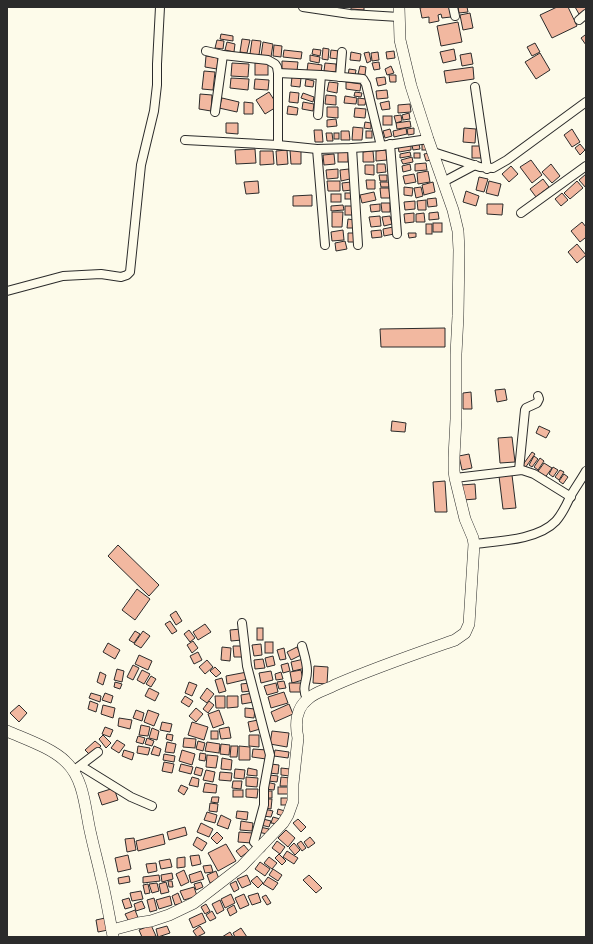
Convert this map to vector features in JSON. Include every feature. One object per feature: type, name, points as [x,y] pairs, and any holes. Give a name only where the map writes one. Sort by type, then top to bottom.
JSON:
[{"type":"street","points":[[7,291],[63,276],[101,274],[121,277],[130,272],[141,165],[154,111],[157,85],[160,7]]},
{"type":"street","points":[[77,768],[77,776],[82,790],[112,934],[131,925],[161,918],[194,903],[234,873],[283,823],[294,801],[292,784],[298,738],[296,731],[297,718],[307,699],[316,693],[349,679],[455,640],[462,636],[469,624],[474,544],[465,519],[455,478],[454,457],[459,244],[456,221],[411,86],[400,40],[399,12],[350,14],[303,7]]},
{"type":"street","points":[[453,7],[455,16]]},
{"type":"street","points":[[578,20],[586,14]]},
{"type":"street","points":[[206,51],[223,55],[268,60],[273,62],[277,67],[278,146]]},
{"type":"street","points":[[340,77],[342,52]]},
{"type":"street","points":[[215,112],[223,55]]},
{"type":"street","points":[[278,73],[321,75],[364,80],[381,146]]},
{"type":"street","points":[[318,115],[321,75]]},
{"type":"street","points":[[475,87],[487,168]]},
{"type":"street","points":[[433,152],[475,165],[493,168],[507,160],[586,102]]},
{"type":"street","points":[[185,140],[317,149],[381,146],[428,139]]},
{"type":"street","points":[[390,144],[398,234]]},
{"type":"street","points":[[352,148],[358,245]]},
{"type":"street","points":[[317,149],[325,245]]},
{"type":"street","points":[[444,182],[475,165]]},
{"type":"street","points":[[521,213],[586,166]]},
{"type":"street","points":[[519,470],[525,410],[537,403],[538,396]]},
{"type":"street","points":[[455,478],[519,470],[534,474],[571,497]]},
{"type":"street","points":[[474,544],[537,534],[551,526],[559,517],[586,471]]},
{"type":"street","points":[[242,623],[247,666],[270,755],[264,788],[264,805],[254,842],[260,848]]},
{"type":"street","points":[[302,646],[306,660],[307,671],[304,689],[307,699]]},
{"type":"street","points":[[7,731],[52,751],[77,768],[131,797],[152,806]]},
{"type":"street","points":[[77,768],[98,752]]},
{"type":"building","points":[[351,7],[364,7],[364,10],[351,9]]},
{"type":"building","points":[[452,7],[451,17],[442,18],[441,14],[438,15],[439,21],[429,23],[429,17],[422,18],[420,8]]},
{"type":"building","points":[[458,7],[467,7],[468,12],[459,13]]},
{"type":"building","points":[[557,7],[568,7],[577,26],[552,38],[540,15]]},
{"type":"building","points":[[575,7],[586,7],[586,10],[579,14]]},
{"type":"building","points":[[470,13],[473,28],[463,30],[460,15]]},
{"type":"building","points":[[458,22],[462,42],[441,46],[437,26]]},
{"type":"building","points":[[221,34],[233,36],[233,41],[220,39]]},
{"type":"building","points":[[586,35],[586,45],[581,38]]},
{"type":"building","points":[[242,39],[250,40],[247,53],[240,52]]},
{"type":"building","points":[[217,40],[224,41],[223,49],[215,48]]},
{"type":"building","points":[[252,40],[261,41],[259,55],[250,54]]},
{"type":"building","points":[[227,42],[235,44],[234,52],[225,50]]},
{"type":"building","points":[[263,42],[273,44],[271,57],[261,56]]},
{"type":"building","points":[[535,43],[540,52],[532,56],[527,47]]},
{"type":"building","points":[[274,45],[282,46],[281,57],[273,56]]},
{"type":"building","points":[[323,48],[329,49],[328,60],[322,59]]},
{"type":"building","points":[[313,49],[321,50],[320,56],[312,54]]},
{"type":"building","points":[[454,49],[456,60],[443,63],[440,52]]},
{"type":"building","points":[[284,50],[302,52],[301,59],[283,57]]},
{"type":"building","points":[[331,50],[339,51],[338,59],[330,58]]},
{"type":"building","points":[[394,51],[395,58],[387,59],[386,52]]},
{"type":"building","points":[[351,52],[361,54],[360,61],[350,60]]},
{"type":"building","points":[[369,52],[371,61],[367,63],[364,53]]},
{"type":"building","points":[[378,52],[379,60],[372,61],[371,53]]},
{"type":"building","points":[[471,53],[473,64],[462,66],[460,55]]},
{"type":"building","points":[[540,53],[550,70],[536,79],[525,62]]},
{"type":"building","points":[[310,55],[320,57],[319,63],[310,61]]},
{"type":"building","points":[[206,56],[218,58],[217,69],[205,67]]},
{"type":"building","points":[[282,61],[298,62],[297,71],[282,70]]},
{"type":"building","points":[[379,62],[380,69],[374,70],[372,63]]},
{"type":"building","points":[[232,63],[249,64],[248,77],[231,76]]},
{"type":"building","points":[[255,63],[268,63],[268,75],[255,75]]},
{"type":"building","points":[[308,63],[322,65],[321,73],[307,71]]},
{"type":"building","points":[[325,63],[336,64],[336,72],[324,71]]},
{"type":"building","points":[[360,66],[366,67],[365,75],[358,74]]},
{"type":"building","points":[[391,66],[394,73],[387,75],[385,69]]},
{"type":"building","points":[[473,67],[474,79],[446,83],[444,71]]},
{"type":"building","points":[[349,69],[356,70],[355,76],[348,76]]},
{"type":"building","points":[[204,71],[215,72],[213,90],[202,89]]},
{"type":"building","points":[[389,75],[396,75],[396,82],[390,82]]},
{"type":"building","points":[[292,77],[301,78],[300,87],[291,86]]},
{"type":"building","points":[[385,77],[386,84],[378,86],[376,78]]},
{"type":"building","points":[[231,78],[249,79],[248,90],[230,88]]},
{"type":"building","points":[[255,79],[269,80],[268,90],[254,89]]},
{"type":"building","points":[[306,79],[314,81],[313,87],[305,86]]},
{"type":"building","points":[[329,82],[338,83],[337,93],[327,91]]},
{"type":"building","points":[[346,82],[361,84],[360,91],[346,89]]},
{"type":"building","points":[[387,90],[388,98],[377,99],[376,91]]},
{"type":"building","points":[[269,92],[278,106],[265,114],[256,100]]},
{"type":"building","points":[[290,92],[299,93],[298,103],[289,102]]},
{"type":"building","points":[[355,92],[362,93],[361,97],[354,96]]},
{"type":"building","points":[[303,93],[314,97],[313,102],[301,98]]},
{"type":"building","points":[[200,94],[212,95],[211,111],[199,109]]},
{"type":"building","points":[[326,95],[336,96],[336,105],[325,104]]},
{"type":"building","points":[[345,96],[357,98],[356,104],[344,103]]},
{"type":"building","points":[[222,98],[239,102],[237,112],[219,108]]},
{"type":"building","points":[[358,98],[366,99],[365,105],[358,105]]},
{"type":"building","points":[[389,101],[390,109],[382,110],[380,103]]},
{"type":"building","points":[[244,102],[253,103],[253,114],[244,114]]},
{"type":"building","points":[[303,102],[314,104],[313,111],[302,109]]},
{"type":"building","points":[[410,104],[411,112],[398,113],[398,105]]},
{"type":"building","points":[[288,106],[298,108],[297,115],[287,114]]},
{"type":"building","points":[[327,107],[338,107],[338,118],[327,117]]},
{"type":"building","points":[[355,108],[366,109],[365,118],[354,117]]},
{"type":"building","points":[[409,113],[410,119],[403,120],[402,115]]},
{"type":"building","points":[[401,115],[402,121],[396,123],[394,116]]},
{"type":"building","points":[[383,116],[392,116],[392,125],[383,125]]},
{"type":"building","points":[[336,119],[337,126],[327,127],[327,120]]},
{"type":"building","points":[[410,121],[411,127],[397,129],[396,123]]},
{"type":"building","points":[[365,122],[371,123],[371,129],[364,128]]},
{"type":"building","points":[[226,123],[238,123],[238,134],[226,133]]},
{"type":"building","points":[[353,127],[363,128],[362,140],[352,140]]},
{"type":"building","points":[[406,128],[407,134],[394,137],[393,131]]},
{"type":"building","points":[[414,128],[414,134],[408,135],[407,129]]},
{"type":"building","points":[[464,128],[476,129],[475,143],[463,142]]},
{"type":"building","points":[[390,129],[392,136],[385,138],[383,131]]},
{"type":"building","points":[[572,129],[580,142],[572,147],[564,135]]},
{"type":"building","points":[[314,130],[322,130],[323,142],[315,142]]},
{"type":"building","points":[[341,131],[349,131],[350,140],[341,140]]},
{"type":"building","points":[[366,131],[372,131],[372,138],[366,138]]},
{"type":"building","points":[[326,133],[332,133],[333,141],[327,141]]},
{"type":"building","points":[[334,133],[339,133],[339,139],[334,139]]},
{"type":"building","points":[[419,144],[420,149],[413,150],[412,145]]},
{"type":"building","points":[[422,144],[428,144],[428,150],[422,150]]},
{"type":"building","points":[[580,144],[585,150],[580,155],[575,148]]},
{"type":"building","points":[[411,145],[411,150],[399,152],[398,146]]},
{"type":"building","points":[[472,146],[482,146],[482,158],[472,158]]},
{"type":"building","points":[[255,149],[256,163],[236,164],[235,150]]},
{"type":"building","points":[[287,150],[288,164],[277,165],[276,151]]},
{"type":"building","points":[[290,150],[301,150],[301,164],[291,164]]},
{"type":"building","points":[[386,150],[387,160],[376,161],[376,151]]},
{"type":"building","points":[[260,151],[273,151],[274,164],[260,165]]},
{"type":"building","points":[[373,151],[374,162],[363,162],[363,152]]},
{"type":"building","points":[[338,152],[348,152],[348,162],[338,162]]},
{"type":"building","points":[[410,152],[411,156],[400,158],[400,154]]},
{"type":"building","points":[[414,153],[420,153],[420,158],[414,158]]},
{"type":"building","points":[[430,153],[431,160],[426,161],[424,154]]},
{"type":"building","points":[[334,154],[335,164],[324,165],[323,155]]},
{"type":"building","points":[[412,157],[413,162],[403,164],[401,160]]},
{"type":"building","points":[[531,160],[542,175],[532,183],[520,167]]},
{"type":"building","points":[[426,163],[427,170],[415,171],[415,164]]},
{"type":"building","points":[[377,164],[385,164],[386,172],[377,173]]},
{"type":"building","points":[[410,164],[411,170],[403,172],[402,166]]},
{"type":"building","points":[[551,164],[560,176],[552,183],[542,172]]},
{"type":"building","points":[[365,165],[374,165],[374,175],[365,174]]},
{"type":"building","points":[[511,166],[518,174],[509,182],[502,174]]},
{"type":"building","points":[[338,169],[338,178],[327,179],[326,170]]},
{"type":"building","points":[[349,169],[350,179],[341,181],[340,170]]},
{"type":"building","points":[[428,171],[430,182],[418,184],[417,173]]},
{"type":"building","points":[[414,174],[416,182],[405,184],[403,176]]},
{"type":"building","points":[[586,174],[586,188],[579,180]]},
{"type":"building","points":[[379,175],[387,175],[387,181],[380,181]]},
{"type":"building","points":[[479,177],[488,179],[484,192],[476,190]]},
{"type":"building","points":[[543,179],[549,187],[536,197],[530,189]]},
{"type":"building","points":[[366,180],[375,180],[375,189],[367,189]]},
{"type":"building","points":[[258,181],[259,193],[246,194],[244,182]]},
{"type":"building","points":[[327,181],[340,181],[340,191],[328,191]]},
{"type":"building","points":[[489,181],[501,184],[498,196],[486,193]]},
{"type":"building","points":[[577,181],[583,188],[570,199],[564,193]]},
{"type":"building","points":[[351,182],[352,190],[343,191],[342,183]]},
{"type":"building","points":[[380,182],[389,182],[389,187],[381,187]]},
{"type":"building","points":[[433,182],[435,192],[424,195],[422,185]]},
{"type":"building","points":[[404,187],[413,188],[412,196],[404,195]]},
{"type":"building","points":[[421,187],[423,196],[416,198],[414,188]]},
{"type":"building","points":[[380,188],[389,188],[390,198],[381,198]]},
{"type":"building","points":[[466,191],[479,196],[476,206],[463,202]]},
{"type":"building","points":[[374,192],[376,200],[362,203],[360,195]]},
{"type":"building","points":[[345,193],[352,193],[352,199],[345,199]]},
{"type":"building","points":[[562,193],[568,200],[561,206],[555,199]]},
{"type":"building","points":[[331,194],[341,194],[341,202],[331,202]]},
{"type":"building","points":[[312,195],[312,206],[293,206],[293,196]]},
{"type":"building","points":[[436,198],[437,206],[428,207],[427,199]]},
{"type":"building","points":[[426,200],[426,210],[418,210],[417,201]]},
{"type":"building","points":[[415,201],[415,209],[405,210],[404,202]]},
{"type":"building","points":[[381,203],[390,203],[390,212],[382,212]]},
{"type":"building","points":[[380,204],[380,211],[371,212],[370,205]]},
{"type":"building","points":[[487,204],[503,204],[502,215],[487,214]]},
{"type":"building","points":[[343,205],[344,210],[331,211],[331,206]]},
{"type":"building","points":[[345,206],[353,206],[353,215],[345,215]]},
{"type":"building","points":[[332,212],[343,212],[342,227],[332,227]]},
{"type":"building","points":[[438,212],[439,219],[429,220],[429,213]]},
{"type":"building","points":[[414,213],[414,222],[405,223],[404,214]]},
{"type":"building","points":[[424,213],[425,222],[416,222],[416,214]]},
{"type":"building","points":[[380,216],[381,226],[371,227],[369,217]]},
{"type":"building","points":[[390,216],[392,224],[384,226],[382,217]]},
{"type":"building","points":[[348,219],[354,220],[353,228],[347,228]]},
{"type":"building","points":[[582,222],[586,227],[586,240],[585,238],[580,242],[571,231]]},
{"type":"building","points":[[433,223],[442,223],[442,232],[433,232]]},
{"type":"building","points":[[426,224],[432,224],[432,234],[426,234]]},
{"type":"building","points":[[393,227],[394,234],[384,236],[383,229]]},
{"type":"building","points":[[343,230],[344,240],[332,241],[331,232]]},
{"type":"building","points":[[381,230],[382,237],[372,238],[371,231]]},
{"type":"building","points":[[348,233],[356,233],[355,242],[348,242]]},
{"type":"building","points":[[408,233],[416,233],[416,237],[409,238]]},
{"type":"building","points":[[345,241],[347,249],[336,251],[335,243]]},
{"type":"building","points":[[577,244],[586,255],[577,263],[568,252]]},
{"type":"building","points":[[445,328],[445,347],[381,347],[380,329]]},
{"type":"building","points":[[505,389],[507,400],[497,402],[495,390]]},
{"type":"building","points":[[471,392],[472,409],[463,409],[463,393]]},
{"type":"building","points":[[392,421],[406,423],[405,432],[391,431]]},
{"type":"building","points":[[539,426],[550,431],[546,438],[536,433]]},
{"type":"building","points":[[512,437],[515,462],[500,463],[498,438]]},
{"type":"building","points":[[532,452],[535,454],[525,468],[522,466]]},
{"type":"building","points":[[469,454],[472,468],[462,470],[459,456]]},
{"type":"building","points":[[534,456],[538,459],[532,467],[529,465]]},
{"type":"building","points":[[540,458],[544,461],[538,470],[534,467]]},
{"type":"building","points":[[544,463],[552,468],[544,479],[536,474]]},
{"type":"building","points":[[553,467],[558,470],[553,477],[549,474]]},
{"type":"building","points":[[560,470],[564,472],[559,480],[555,477]]},
{"type":"building","points":[[564,474],[568,477],[563,484],[559,481]]},
{"type":"building","points":[[512,475],[516,508],[503,509],[499,476]]},
{"type":"building","points":[[445,481],[447,512],[435,512],[433,482]]},
{"type":"building","points":[[475,484],[476,499],[463,500],[461,485]]},
{"type":"building","points":[[118,545],[159,585],[149,596],[108,556]]},
{"type":"building","points":[[137,589],[150,599],[135,620],[122,610]]},
{"type":"building","points":[[176,611],[182,621],[176,625],[170,615]]},
{"type":"building","points":[[170,621],[177,631],[172,634],[165,624]]},
{"type":"building","points":[[205,624],[211,632],[198,640],[193,632]]},
{"type":"building","points":[[257,628],[263,628],[263,640],[257,640]]},
{"type":"building","points":[[241,629],[242,640],[231,641],[230,630]]},
{"type":"building","points":[[189,630],[195,638],[190,642],[184,634]]},
{"type":"building","points":[[135,631],[140,634],[134,643],[129,640]]},
{"type":"building","points":[[143,631],[150,636],[141,648],[134,644]]},
{"type":"building","points":[[193,641],[198,648],[192,653],[187,645]]},
{"type":"building","points":[[265,642],[273,642],[273,653],[265,653]]},
{"type":"building","points":[[108,643],[120,650],[115,659],[103,652]]},
{"type":"building","points":[[261,644],[262,655],[254,656],[252,645]]},
{"type":"building","points":[[233,646],[243,646],[244,657],[234,657]]},
{"type":"building","points":[[222,647],[231,648],[230,661],[221,660]]},
{"type":"building","points":[[297,647],[301,655],[291,660],[287,652]]},
{"type":"building","points":[[284,648],[286,659],[280,660],[277,650]]},
{"type":"building","points":[[198,652],[202,660],[194,664],[190,656]]},
{"type":"building","points":[[139,655],[152,661],[148,670],[135,664]]},
{"type":"building","points":[[273,656],[275,665],[267,667],[265,658]]},
{"type":"building","points":[[263,659],[265,668],[255,669],[254,660]]},
{"type":"building","points":[[304,659],[306,668],[293,671],[291,662]]},
{"type":"building","points":[[207,660],[213,667],[205,674],[199,667]]},
{"type":"building","points":[[288,663],[290,671],[283,673],[281,665]]},
{"type":"building","points":[[133,665],[139,668],[133,680],[127,677]]},
{"type":"building","points":[[314,666],[328,667],[327,684],[313,683]]},
{"type":"building","points":[[215,667],[221,673],[216,677],[210,671]]},
{"type":"building","points":[[117,669],[124,671],[122,682],[114,680]]},
{"type":"building","points":[[142,670],[150,674],[144,684],[137,680]]},
{"type":"building","points":[[301,670],[303,680],[292,683],[290,672]]},
{"type":"building","points":[[271,671],[273,680],[261,683],[259,673]]},
{"type":"building","points":[[100,672],[106,675],[103,685],[97,682]]},
{"type":"building","points":[[247,672],[248,679],[227,684],[226,676]]},
{"type":"building","points":[[281,672],[283,679],[276,680],[275,674]]},
{"type":"building","points":[[151,676],[156,679],[151,687],[146,684]]},
{"type":"building","points":[[222,678],[226,691],[219,693],[215,680]]},
{"type":"building","points":[[284,681],[286,688],[279,689],[277,682]]},
{"type":"building","points":[[115,682],[122,684],[120,689],[114,687]]},
{"type":"building","points":[[189,682],[197,685],[192,696],[185,693]]},
{"type":"building","points":[[250,683],[251,691],[242,692],[241,684]]},
{"type":"building","points":[[276,683],[278,692],[267,695],[264,686]]},
{"type":"building","points":[[289,683],[301,683],[301,692],[290,692]]},
{"type":"building","points":[[149,688],[159,693],[155,701],[145,696]]},
{"type":"building","points":[[207,688],[214,694],[207,703],[200,698]]},
{"type":"building","points":[[284,692],[288,703],[271,708],[268,697]]},
{"type":"building","points":[[91,693],[101,696],[100,702],[89,698]]},
{"type":"building","points":[[105,693],[113,696],[111,703],[102,700]]},
{"type":"building","points":[[253,693],[254,702],[242,704],[241,695]]},
{"type":"building","points":[[185,696],[193,701],[189,707],[181,702]]},
{"type":"building","points":[[215,696],[225,696],[225,708],[216,708]]},
{"type":"building","points":[[227,696],[238,696],[238,707],[227,708]]},
{"type":"building","points":[[90,701],[98,704],[96,712],[88,709]]},
{"type":"building","points":[[209,701],[214,705],[208,713],[203,709]]},
{"type":"building","points":[[289,704],[293,714],[275,722],[271,712]]},
{"type":"building","points":[[19,705],[27,713],[19,722],[10,713]]},
{"type":"building","points":[[103,705],[115,708],[113,718],[101,714]]},
{"type":"building","points":[[196,708],[203,714],[196,722],[189,716]]},
{"type":"building","points":[[245,708],[255,709],[254,718],[245,717]]},
{"type":"building","points":[[136,710],[144,713],[142,721],[133,718]]},
{"type":"building","points":[[148,710],[159,714],[154,726],[144,722]]},
{"type":"building","points":[[219,710],[224,724],[213,728],[208,714]]},
{"type":"building","points":[[119,718],[132,720],[130,729],[118,726]]},
{"type":"building","points":[[258,720],[260,729],[250,732],[248,722]]},
{"type":"building","points":[[162,722],[172,724],[170,732],[160,730]]},
{"type":"building","points":[[192,722],[208,727],[204,740],[188,735]]},
{"type":"building","points":[[141,725],[150,727],[148,736],[139,735]]},
{"type":"building","points":[[105,727],[113,730],[110,737],[102,734]]},
{"type":"building","points":[[229,727],[231,738],[221,739],[219,729]]},
{"type":"building","points":[[152,728],[159,731],[157,740],[149,738]]},
{"type":"building","points":[[211,731],[218,731],[218,739],[211,739]]},
{"type":"building","points":[[272,731],[289,733],[287,747],[270,744]]},
{"type":"building","points":[[167,734],[173,735],[172,741],[166,739]]},
{"type":"building","points":[[103,735],[111,743],[106,748],[99,739]]},
{"type":"building","points":[[249,735],[259,735],[259,747],[249,746]]},
{"type":"building","points":[[138,736],[145,738],[143,744],[136,742]]},
{"type":"building","points":[[147,738],[154,741],[152,746],[145,744]]},
{"type":"building","points":[[184,738],[196,739],[195,748],[183,747]]},
{"type":"building","points":[[117,740],[125,745],[119,753],[111,748]]},
{"type":"building","points":[[95,741],[101,746],[91,756],[85,750]]},
{"type":"building","points":[[198,741],[205,743],[203,751],[196,749]]},
{"type":"building","points":[[167,742],[176,744],[174,753],[165,752]]},
{"type":"building","points":[[207,742],[220,744],[219,753],[205,751]]},
{"type":"building","points":[[221,744],[230,745],[229,755],[220,754]]},
{"type":"building","points":[[138,746],[150,748],[148,755],[137,753]]},
{"type":"building","points":[[154,746],[161,749],[159,756],[151,754]]},
{"type":"building","points":[[231,746],[238,746],[237,757],[230,757]]},
{"type":"building","points":[[239,746],[250,747],[250,760],[239,760]]},
{"type":"building","points":[[253,749],[267,750],[266,759],[252,757]]},
{"type":"building","points":[[124,750],[134,753],[132,760],[122,756]]},
{"type":"building","points":[[182,750],[195,754],[192,765],[179,761]]},
{"type":"building","points":[[275,750],[289,752],[288,758],[274,756]]},
{"type":"building","points":[[200,753],[206,754],[205,761],[199,760]]},
{"type":"building","points":[[164,754],[175,756],[174,762],[163,760]]},
{"type":"building","points":[[207,755],[218,756],[216,768],[206,767]]},
{"type":"building","points":[[222,758],[232,760],[231,770],[221,769]]},
{"type":"building","points":[[164,762],[174,764],[172,773],[162,771]]},
{"type":"building","points":[[181,764],[193,767],[191,774],[179,771]]},
{"type":"building","points":[[271,764],[279,765],[278,774],[269,773]]},
{"type":"building","points":[[196,767],[203,769],[201,776],[194,774]]},
{"type":"building","points":[[248,768],[257,770],[257,776],[247,775]]},
{"type":"building","points":[[281,768],[290,769],[290,776],[281,775]]},
{"type":"building","points":[[235,769],[245,770],[244,779],[234,778]]},
{"type":"building","points":[[206,770],[215,772],[213,782],[203,780]]},
{"type":"building","points":[[220,772],[232,773],[231,781],[219,780]]},
{"type":"building","points":[[269,775],[278,776],[277,782],[268,781]]},
{"type":"building","points":[[192,777],[199,779],[198,787],[189,785]]},
{"type":"building","points":[[246,777],[258,778],[257,787],[246,786]]},
{"type":"building","points":[[281,777],[290,778],[289,786],[280,786]]},
{"type":"building","points":[[233,781],[242,781],[241,789],[232,788]]},
{"type":"building","points":[[266,782],[275,784],[274,790],[265,789]]},
{"type":"building","points":[[205,783],[217,785],[216,793],[203,792]]},
{"type":"building","points":[[181,785],[188,788],[184,795],[178,791]]},
{"type":"building","points":[[278,787],[290,787],[290,794],[278,794]]},
{"type":"building","points":[[114,788],[118,800],[102,805],[98,793]]},
{"type":"building","points":[[246,789],[258,789],[257,798],[246,797]]},
{"type":"building","points":[[233,790],[243,790],[243,797],[233,797]]},
{"type":"building","points":[[265,791],[272,791],[272,798],[265,798]]},
{"type":"building","points":[[212,797],[219,797],[218,803],[211,802]]},
{"type":"building","points":[[281,798],[290,798],[290,805],[281,805]]},
{"type":"building","points":[[267,799],[272,799],[271,809],[265,808]]},
{"type":"building","points":[[210,803],[218,804],[217,812],[209,811]]},
{"type":"building","points":[[264,809],[273,811],[271,817],[263,816]]},
{"type":"building","points":[[278,809],[285,811],[283,816],[277,814]]},
{"type":"building","points":[[237,811],[248,812],[247,820],[236,818]]},
{"type":"building","points":[[207,812],[217,815],[215,823],[204,820]]},
{"type":"building","points":[[221,815],[231,820],[228,829],[217,825]]},
{"type":"building","points":[[273,817],[280,819],[278,824],[271,823]]},
{"type":"building","points":[[263,819],[271,821],[269,827],[261,825]]},
{"type":"building","points":[[298,819],[306,827],[301,832],[293,823]]},
{"type":"building","points":[[241,821],[253,823],[252,831],[240,830]]},
{"type":"building","points":[[201,823],[213,829],[209,837],[197,832]]},
{"type":"building","points":[[185,827],[187,835],[169,840],[167,832]]},
{"type":"building","points":[[260,827],[269,829],[267,834],[258,832]]},
{"type":"building","points":[[286,830],[295,838],[288,847],[278,838]]},
{"type":"building","points":[[217,832],[223,838],[217,844],[211,838]]},
{"type":"building","points":[[239,832],[253,833],[252,843],[238,842]]},
{"type":"building","points":[[163,834],[165,844],[138,851],[136,841]]},
{"type":"building","points":[[197,837],[207,843],[202,851],[193,845]]},
{"type":"building","points":[[310,837],[315,843],[308,848],[304,842]]},
{"type":"building","points":[[134,838],[136,850],[127,852],[125,839]]},
{"type":"building","points":[[277,841],[285,847],[280,854],[272,848]]},
{"type":"building","points":[[301,841],[306,848],[302,851],[297,844]]},
{"type":"building","points":[[294,843],[300,850],[295,855],[289,848]]},
{"type":"building","points":[[226,844],[236,861],[218,871],[208,853]]},
{"type":"building","points":[[244,845],[249,851],[241,857],[236,851]]},
{"type":"building","points":[[287,851],[298,858],[294,864],[283,857]]},
{"type":"building","points":[[279,854],[286,861],[282,865],[275,858]]},
{"type":"building","points":[[128,855],[131,869],[118,872],[115,858]]},
{"type":"building","points":[[199,855],[201,864],[192,866],[190,856]]},
{"type":"building","points":[[185,857],[185,867],[177,868],[177,858]]},
{"type":"building","points":[[269,857],[277,863],[272,869],[264,863]]},
{"type":"building","points":[[170,859],[172,867],[161,869],[159,861]]},
{"type":"building","points":[[260,862],[270,869],[265,876],[255,869]]},
{"type":"building","points":[[156,863],[157,871],[148,873],[146,864]]},
{"type":"building","points":[[211,865],[213,872],[205,873],[203,866]]},
{"type":"building","points":[[273,869],[282,875],[278,881],[269,875]]},
{"type":"building","points":[[184,870],[189,882],[181,886],[176,874]]},
{"type":"building","points":[[201,871],[204,879],[191,883],[189,875]]},
{"type":"building","points":[[216,871],[219,879],[210,883],[207,875]]},
{"type":"building","points":[[172,873],[173,879],[162,882],[161,875]]},
{"type":"building","points":[[159,875],[160,881],[143,883],[143,877]]},
{"type":"building","points":[[247,875],[251,884],[242,888],[237,879]]},
{"type":"building","points":[[309,875],[322,888],[316,893],[303,880]]},
{"type":"building","points":[[129,876],[130,882],[119,884],[118,878]]},
{"type":"building","points":[[257,876],[263,883],[258,888],[251,881]]},
{"type":"building","points":[[268,877],[278,883],[273,890],[263,884]]},
{"type":"building","points":[[168,881],[172,881],[173,887],[169,887]]},
{"type":"building","points":[[236,881],[239,889],[234,892],[230,884]]},
{"type":"building","points":[[166,882],[169,892],[161,894],[159,884]]},
{"type":"building","points":[[201,882],[203,887],[196,890],[194,884]]},
{"type":"building","points":[[157,883],[159,891],[152,893],[149,884]]},
{"type":"building","points":[[148,884],[150,893],[145,894],[143,885]]},
{"type":"building","points":[[194,887],[197,896],[184,900],[180,891]]},
{"type":"building","points":[[141,891],[143,899],[132,901],[130,893]]},
{"type":"building","points":[[178,893],[182,903],[175,905],[172,896]]},
{"type":"building","points":[[258,893],[261,902],[252,905],[248,896]]},
{"type":"building","points":[[231,894],[235,903],[225,908],[221,899]]},
{"type":"building","points":[[244,894],[249,905],[240,909],[235,898]]},
{"type":"building","points":[[266,895],[271,903],[267,905],[262,897]]},
{"type":"building","points":[[170,896],[172,905],[159,909],[156,900]]},
{"type":"building","points":[[129,898],[132,907],[125,909],[122,900]]},
{"type":"building","points":[[154,898],[157,910],[150,912],[147,900]]},
{"type":"building","points":[[220,900],[224,910],[217,914],[212,904]]},
{"type":"building","points":[[142,901],[145,908],[136,911],[134,904]]},
{"type":"building","points":[[206,904],[210,911],[205,914],[201,907]]},
{"type":"building","points":[[234,905],[237,912],[230,916],[227,909]]},
{"type":"building","points":[[135,910],[139,920],[130,924],[125,914]]},
{"type":"building","points":[[212,911],[216,918],[210,921],[206,915]]},
{"type":"building","points":[[202,913],[206,922],[193,928],[189,919]]},
{"type":"building","points":[[105,918],[108,930],[98,932],[96,920]]},
{"type":"building","points":[[151,925],[156,936],[142,937],[139,930]]},
{"type":"building","points":[[167,926],[170,933],[158,937],[156,929]]},
{"type":"building","points":[[200,926],[205,933],[197,937],[193,931]]},
{"type":"building","points":[[241,928],[247,937],[235,937],[233,933]]},
{"type":"building","points":[[230,932],[233,937],[222,937]]}]
